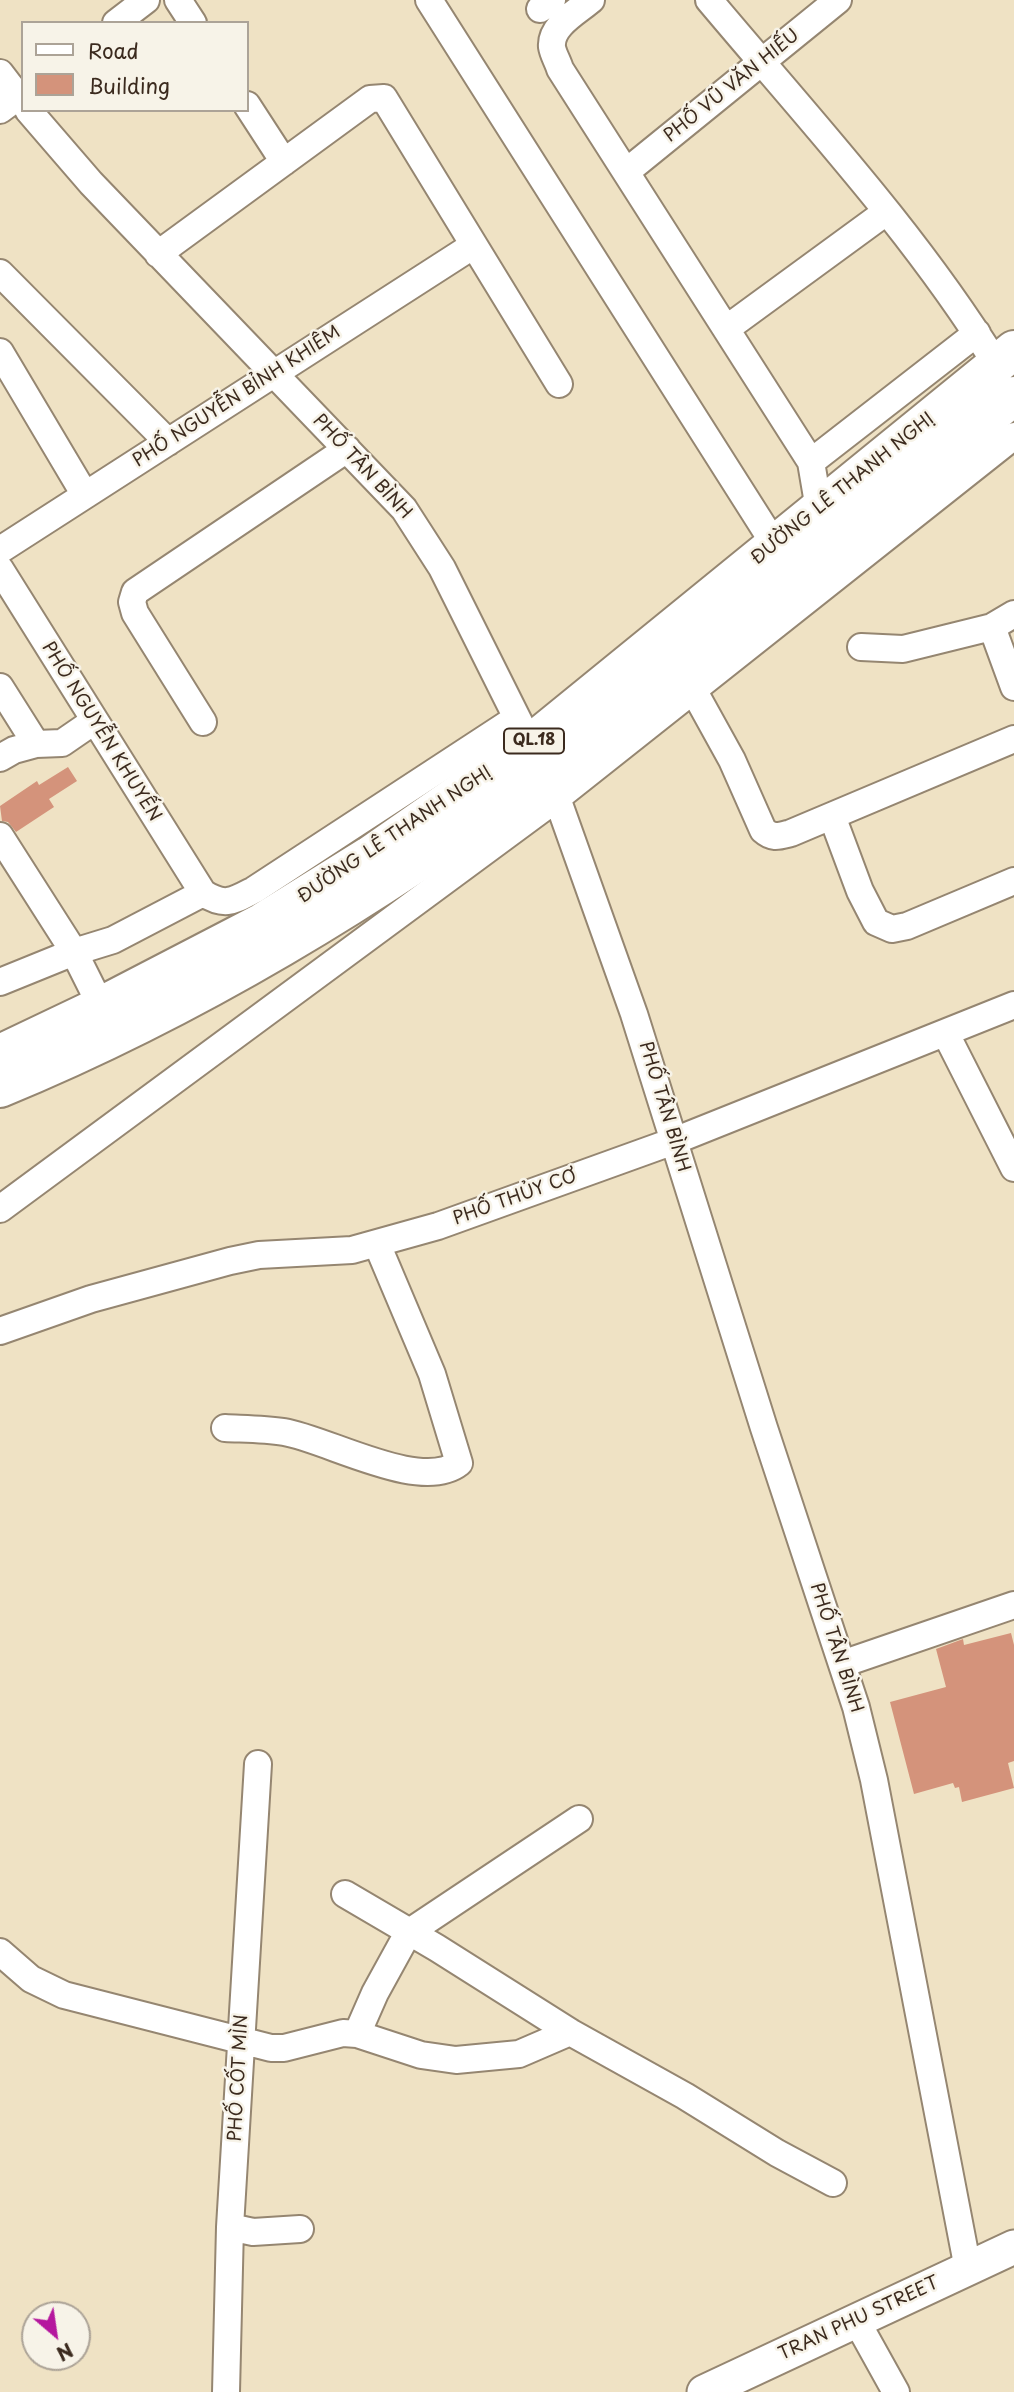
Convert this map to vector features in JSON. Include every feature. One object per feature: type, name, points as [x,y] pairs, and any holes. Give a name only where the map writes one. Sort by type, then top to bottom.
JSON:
[{"type":"highway","name":"ĐƯỜNG LÊ THANH NGHỊ","points":[[537,758],[775,545],[1000,361]]},
{"type":"highway","name":"ĐƯỜNG LÊ THANH NGHỊ","points":[[0,1088],[72,1059],[110,1020],[369,856],[537,758],[687,679],[1000,361]]},
{"type":"highway","name":"ĐƯỜNG LÊ THANH NGHỊ","points":[[0,1054],[110,1020]]},
{"type":"main road","name":"TRAN PHU STREET","points":[[704,2392],[1014,2248]]},
{"type":"street","points":[[119,21],[146,0]]},
{"type":"street","points":[[178,0],[192,21]]},
{"type":"street","points":[[429,0],[775,545]]},
{"type":"street","points":[[591,0],[553,34],[552,48],[560,69],[811,462],[819,509]]},
{"type":"street","points":[[709,0],[886,212],[1000,361],[811,462]]},
{"type":"street","name":"PHỐ VŨ VĂN HIẾU","points":[[626,172],[838,0]]},
{"type":"street","name":"PHỐ TÂN BÌNH","points":[[0,73],[18,103]]},
{"type":"street","points":[[159,254],[370,99],[384,98],[559,384]]},
{"type":"street","points":[[248,107],[284,162]]},
{"type":"street","name":"PHỐ TÂN BÌNH","points":[[26,112],[272,374],[404,509],[442,568],[537,758],[634,1014],[764,1428],[856,1707],[874,1780],[968,2269]]},
{"type":"street","points":[[726,329],[886,212]]},
{"type":"street","name":"PHỐ NGUYỄN BỈNH KHIÊM","points":[[0,550],[474,245]]},
{"type":"street","points":[[0,273],[168,442]]},
{"type":"street","points":[[0,352],[85,495]]},
{"type":"street","points":[[1014,436],[687,679],[732,760],[757,818],[769,836],[791,833],[1014,739]]},
{"type":"street","points":[[203,722],[135,612],[132,602],[135,592],[347,449]]},
{"type":"street","name":"PHỐ NGUYỄN KHUYẾN","points":[[0,569],[203,893]]},
{"type":"street","points":[[861,647],[903,649],[1003,620],[1014,687]]},
{"type":"street","points":[[0,687],[36,744]]},
{"type":"street","points":[[0,758],[14,750],[36,744],[62,743],[94,721]]},
{"type":"street","points":[[0,982],[74,952],[113,940],[203,893],[215,901],[236,899],[537,758]]},
{"type":"street","points":[[0,1209],[537,758]]},
{"type":"street","points":[[832,816],[860,891],[876,922],[884,927],[892,929],[907,926],[1014,881]]},
{"type":"street","points":[[0,836],[74,952],[110,1020]]},
{"type":"street","name":"PHỐ THỦY CƠ","points":[[0,1331],[91,1299],[230,1261],[259,1255],[352,1250],[438,1226],[674,1141],[1014,1005]]},
{"type":"street","points":[[946,1034],[1010,1151]]},
{"type":"street","points":[[226,1428],[286,1432],[361,1458],[417,1472],[436,1473],[459,1463],[432,1374],[377,1244]]},
{"type":"street","points":[[842,1664],[1014,1605]]},
{"type":"street","name":"PHỐ CỐT MÌN","points":[[226,2392],[230,2227],[258,1764]]},
{"type":"street","points":[[357,2034],[375,1993],[408,1933],[579,1819]]},
{"type":"street","points":[[345,1894],[570,2032],[685,2095],[777,2153],[833,2183]]},
{"type":"street","points":[[0,1952],[31,1979],[64,1994],[271,2048],[284,2048],[343,2033],[357,2034],[421,2055],[456,2060],[519,2054],[570,2032]]},
{"type":"street","points":[[230,2227],[253,2232],[300,2229]]},
{"type":"street","points":[[856,2320],[896,2392]]},
{"type":"building","points":[[68,767],[77,781],[49,799],[54,807],[16,832],[8,822],[2,821],[0,806],[37,781],[39,785]]},
{"type":"building","points":[[1011,1633],[1014,1645],[1014,1761],[1008,1763],[1014,1788],[962,1802],[959,1787],[955,1788],[953,1783],[914,1794],[890,1702],[946,1687],[936,1649],[963,1639],[964,1645]]}]
